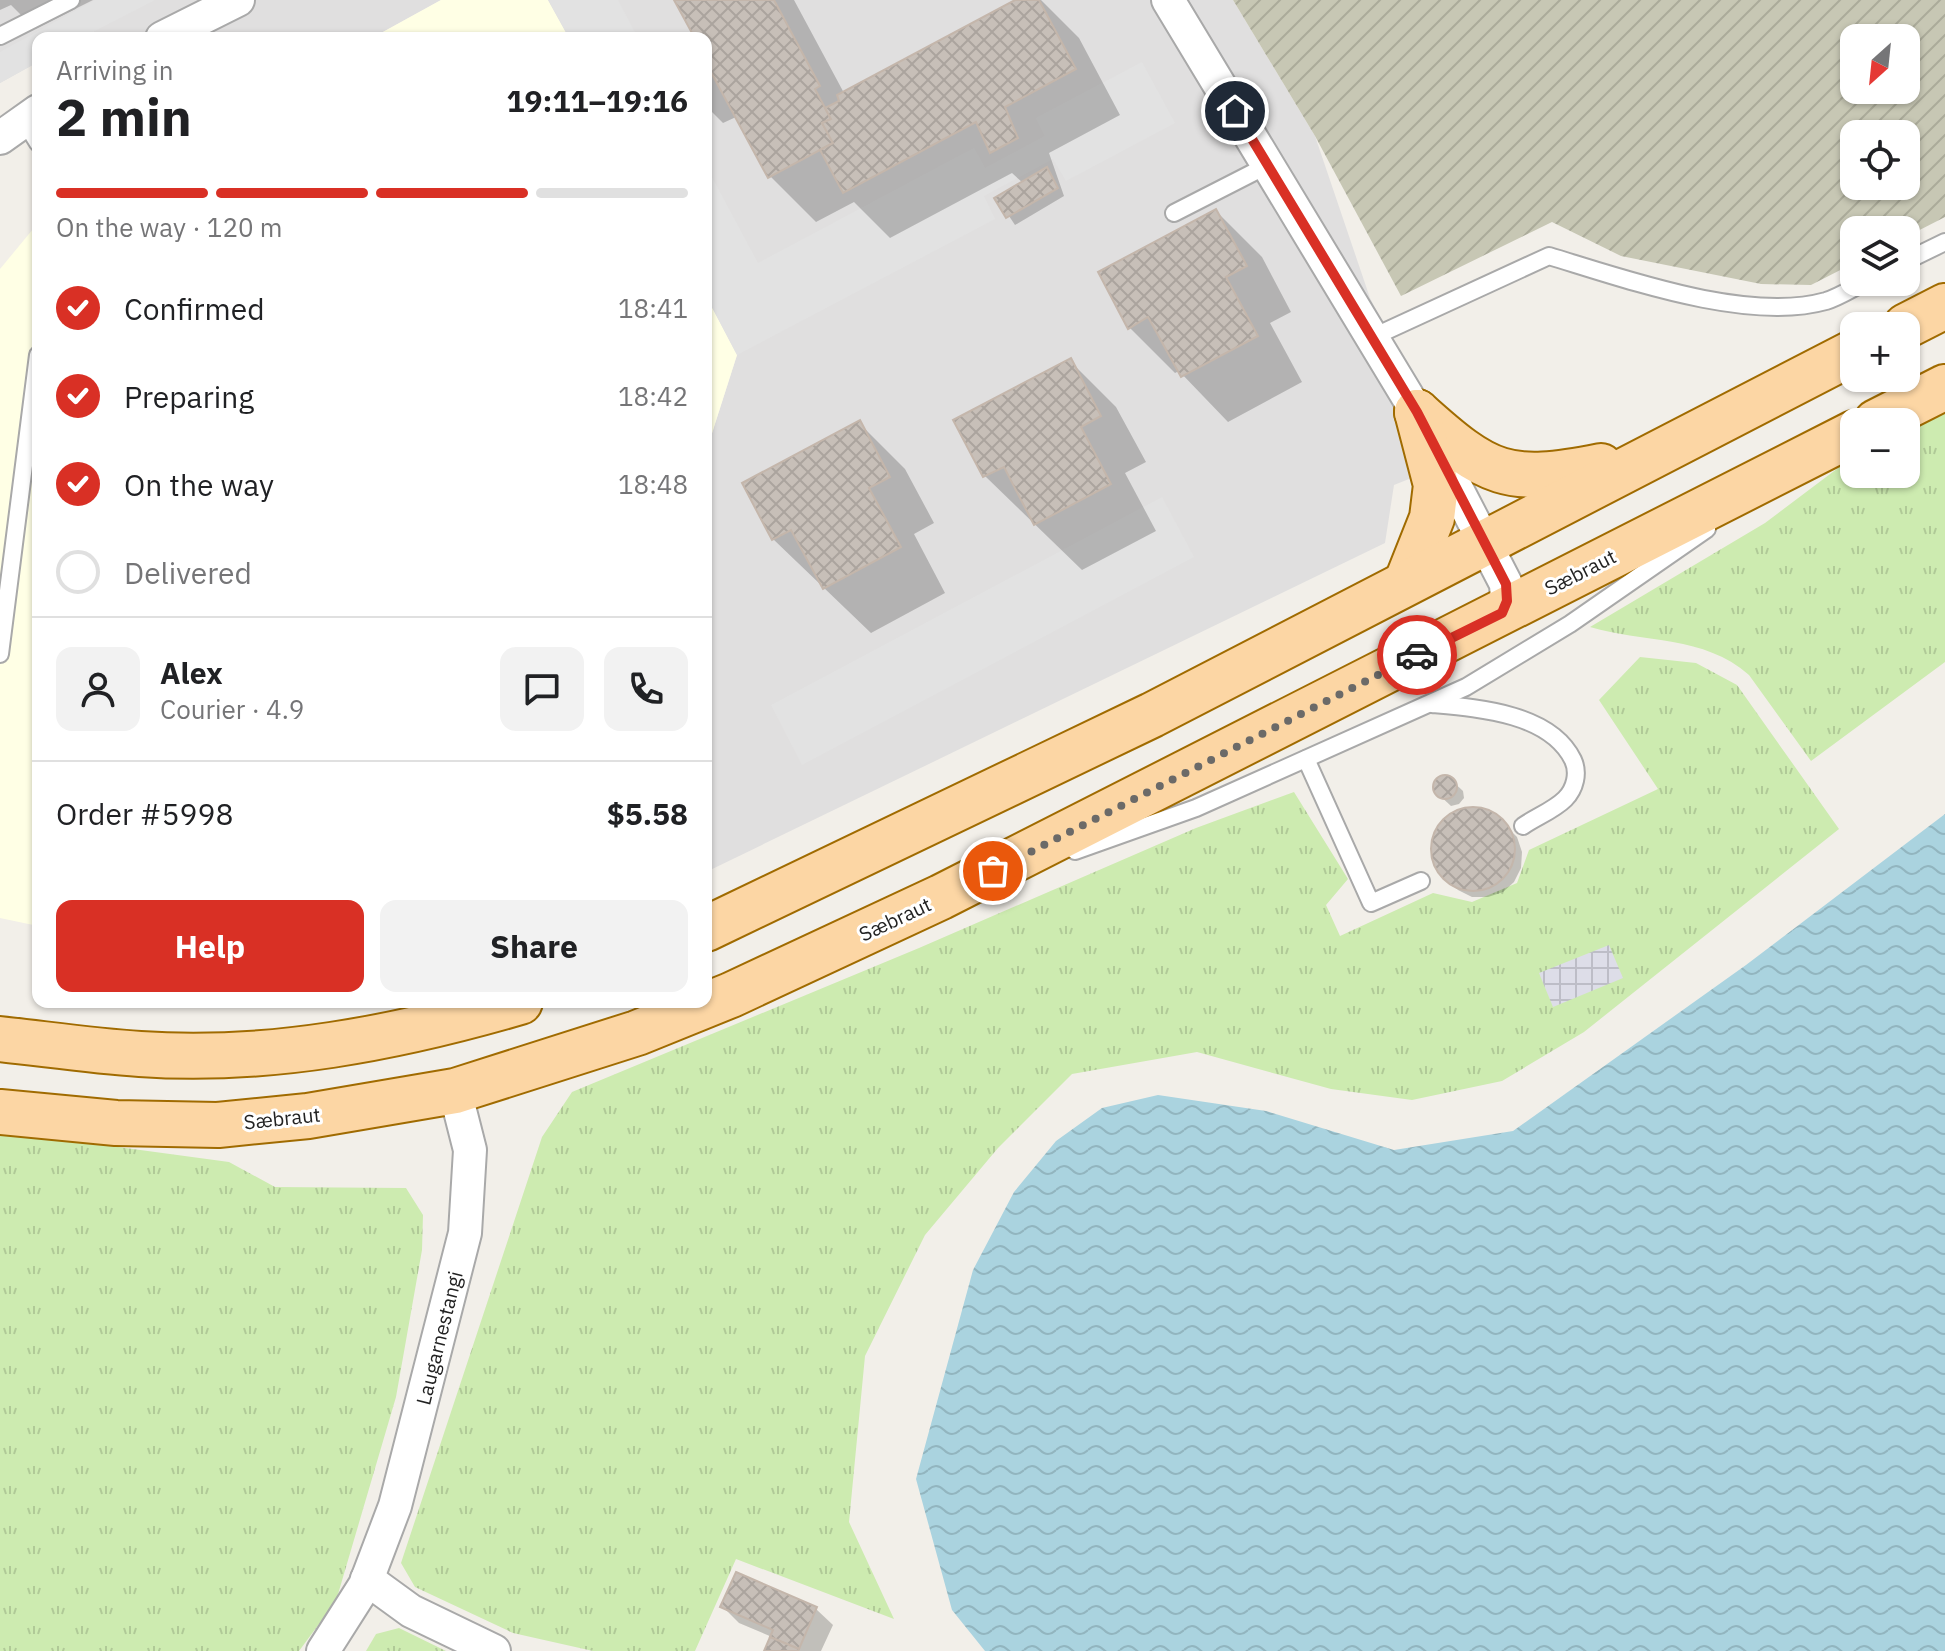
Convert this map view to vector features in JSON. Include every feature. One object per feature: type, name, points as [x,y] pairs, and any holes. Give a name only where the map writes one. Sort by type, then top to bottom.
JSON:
[{"type":"main road","points":[[1920,319],[1945,306]]},
{"type":"main road","points":[[712,926],[1152,715],[1840,359]]},
{"type":"main road","points":[[1904,408],[1945,387]]},
{"type":"main road","points":[[1417,412],[1457,447],[1512,475],[1549,477],[1651,456]]},
{"type":"main road","points":[[1407,581],[1432,518],[1436,485],[1417,412]]},
{"type":"main road","name":"Sæbraut","points":[[712,1003],[941,897],[1838,441]]},
{"type":"main road","points":[[0,1039],[141,1054],[235,1054],[334,1046],[460,1020],[500,1008]]},
{"type":"main road","name":"Sæbraut","points":[[0,1112],[116,1123],[218,1125],[308,1116],[455,1091],[637,1033],[699,1008]]},
{"type":"street","points":[[174,32],[238,0]]},
{"type":"street","points":[[1168,0],[1417,412],[1506,584],[1507,601],[1502,613]]},
{"type":"street","name":"Laugarnestangi","points":[[323,1651],[367,1579],[414,1443],[465,1233],[470,1150],[455,1091]]},
{"type":"street","points":[[367,1579],[411,1611],[494,1651]]},
{"type":"lane","points":[[0,36],[71,0]]},
{"type":"lane","points":[[1174,213],[1268,165]]},
{"type":"lane","points":[[1920,254],[1945,242]]},
{"type":"lane","points":[[1373,337],[1549,256],[1693,296],[1756,305],[1827,301],[1840,294]]},
{"type":"lane","points":[[0,654],[32,402]]},
{"type":"lane","points":[[941,897],[1196,808],[1466,687],[1570,624],[1838,441]]},
{"type":"lane","points":[[1430,703],[1479,708],[1526,721],[1567,747],[1577,769],[1575,783],[1565,799],[1523,826]]},
{"type":"lane","points":[[1306,759],[1371,903],[1421,881]]},
{"type":"shaded area","points":[[0,0],[441,0],[383,32],[32,32],[32,65],[0,83]]},
{"type":"shaded area","points":[[95,0],[155,0],[93,32],[37,32]]},
{"type":"shaded area","points":[[441,0],[548,0],[566,32],[383,32]]},
{"type":"shaded area","points":[[548,0],[1233,0],[1315,136],[1370,298],[1431,416],[1459,459],[1394,485],[1385,543],[712,869],[712,433],[737,355],[712,307],[712,32],[566,32]]},
{"type":"shaded area","points":[[548,0],[618,0],[635,32],[566,32]]},
{"type":"shaded area","points":[[1233,0],[1945,0],[1945,217],[1920,230],[1920,216],[1840,216],[1840,270],[1811,285],[1761,284],[1621,256],[1552,222],[1401,296],[1315,136]]},
{"type":"shaded area","points":[[32,34],[32,65],[0,83],[0,52]]},
{"type":"shaded area","points":[[1142,62],[1175,123],[1066,181],[1053,159],[984,196],[995,219],[737,355],[712,307],[712,177],[758,263],[974,148],[985,168],[1045,136],[1036,118]]},
{"type":"shaded area","points":[[32,230],[32,925],[0,918],[0,269]]},
{"type":"shaded area","points":[[712,307],[737,355],[712,433]]},
{"type":"shaded area","points":[[1162,497],[1194,557],[802,765],[771,705]]},
{"type":"shaded area","points":[[1609,945],[1623,978],[1553,1007],[1539,973]]},
{"type":"green space","points":[[1945,411],[1945,662],[1811,761],[1749,675],[1731,662],[1693,646],[1590,627],[1765,523],[1840,467],[1840,488],[1920,488],[1920,423]]},
{"type":"green space","points":[[1640,657],[1696,663],[1737,685],[1839,829],[1584,1032],[1502,1081],[1412,1100],[1331,1089],[1197,1052],[1072,1074],[998,1148],[925,1235],[865,1356],[849,1522],[894,1619],[736,1559],[695,1651],[593,1651],[513,1633],[415,1587],[401,1563],[542,1137],[572,1092],[919,948],[1196,828],[1294,792],[1348,879],[1326,905],[1340,936],[1433,893],[1472,902],[1517,883],[1529,850],[1658,789],[1599,700]]},
{"type":"green space","points":[[0,1131],[229,1162],[275,1187],[406,1188],[423,1215],[422,1250],[396,1397],[336,1601],[299,1651],[0,1651]]},
{"type":"green space","points":[[399,1628],[446,1651],[366,1651],[376,1634]]},
{"type":"water","points":[[1945,814],[1945,1651],[985,1651],[952,1610],[916,1479],[973,1270],[1014,1192],[1056,1141],[1102,1108],[1158,1095],[1266,1111],[1394,1150],[1513,1131],[1746,965]]},
{"type":"building","points":[[674,0],[774,0],[820,86],[815,89],[831,119],[822,123],[833,143],[768,178],[712,74],[712,32],[691,32]]},
{"type":"building","points":[[1015,0],[1039,0],[1076,69],[1005,107],[1018,138],[990,153],[976,122],[843,193],[820,150],[833,143],[822,123],[831,119],[825,108],[839,101],[837,95]]},
{"type":"building","points":[[1047,167],[1058,188],[1006,218],[994,198]]},
{"type":"building","points":[[1216,209],[1247,266],[1226,277],[1258,336],[1181,377],[1148,317],[1128,329],[1098,272]]},
{"type":"building","points":[[1071,358],[1101,416],[1081,427],[1111,484],[1034,525],[1004,467],[983,477],[953,420]]},
{"type":"building","points":[[860,420],[890,477],[869,488],[901,547],[823,589],[791,530],[772,540],[742,483]]},
{"type":"building","points":[[1445,775],[1454,778],[1457,787],[1454,796],[1445,799],[1436,796],[1433,787],[1436,778]]},
{"type":"building","points":[[1473,807],[1489,810],[1503,819],[1512,833],[1515,849],[1512,865],[1503,879],[1489,888],[1473,891],[1457,888],[1443,879],[1434,865],[1431,849],[1434,833],[1443,819],[1457,810]]},
{"type":"building","points":[[736,1572],[817,1607],[799,1649],[770,1637],[773,1630],[720,1607]]},
{"type":"building","points":[[770,1637],[799,1649],[764,1651]]},
{"type":"way so far","points":[[993,871],[1417,655]]},
{"type":"route","points":[[1235,111],[1417,412],[1506,584],[1507,601],[1502,613],[1417,655]]}]
